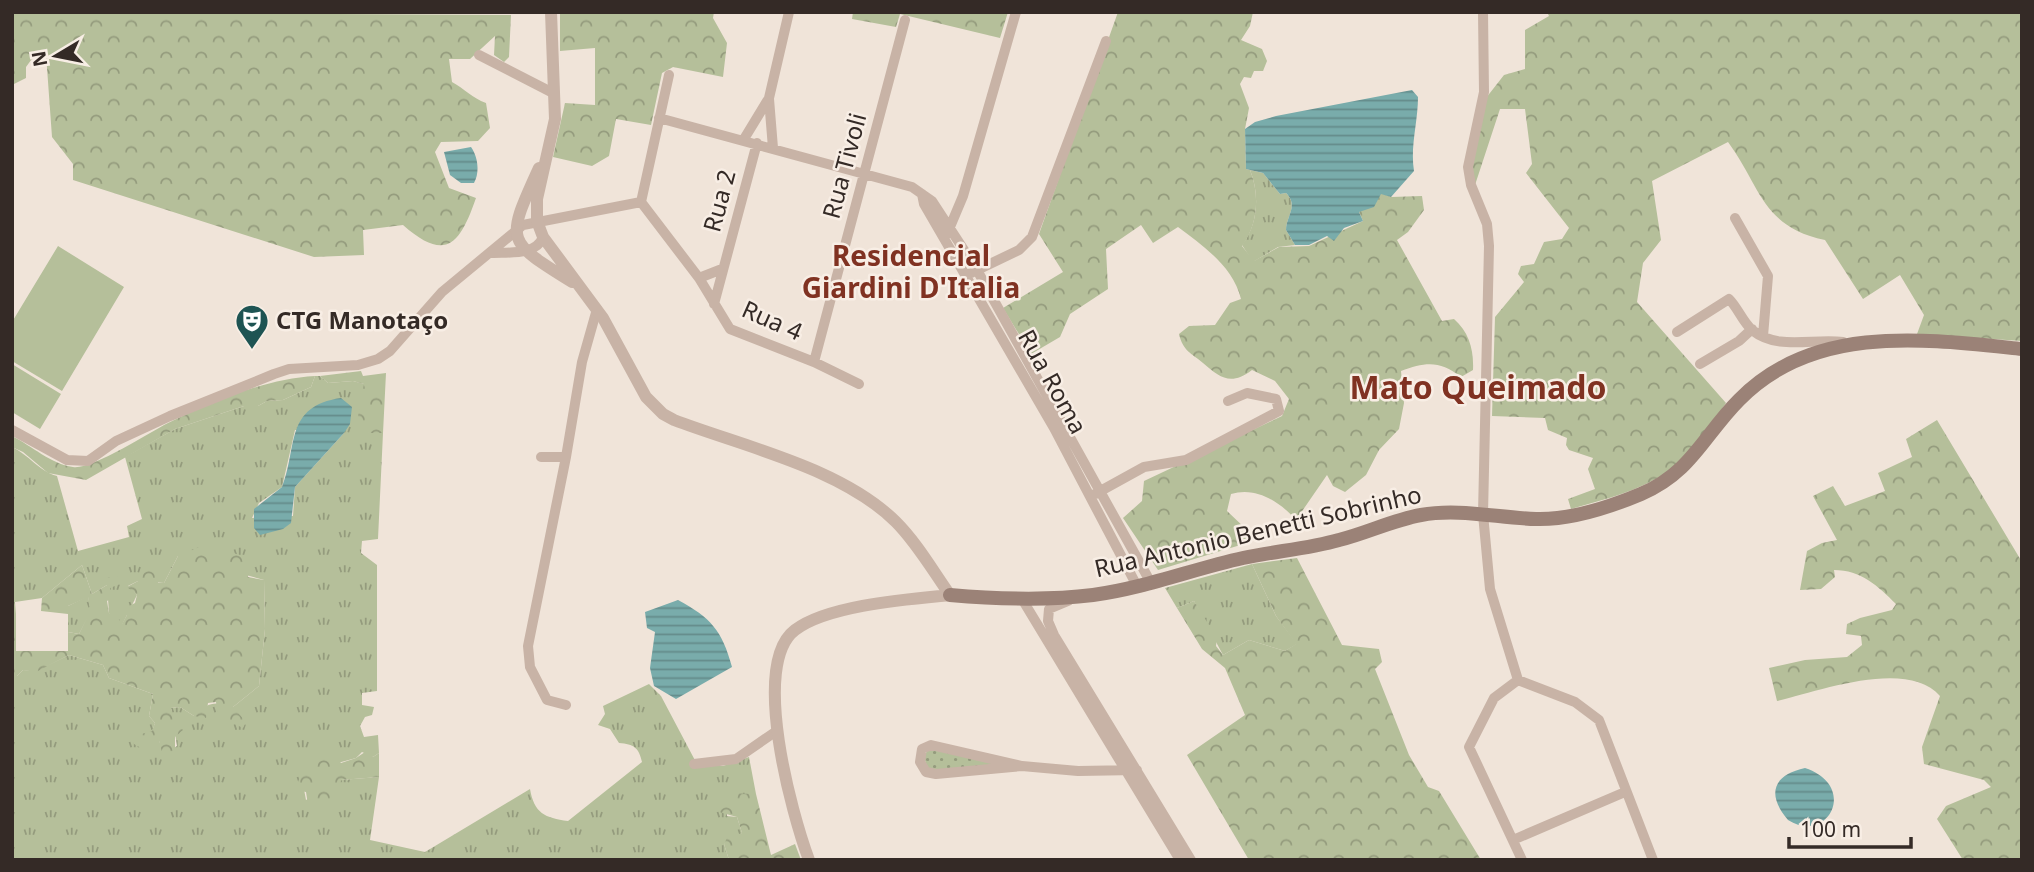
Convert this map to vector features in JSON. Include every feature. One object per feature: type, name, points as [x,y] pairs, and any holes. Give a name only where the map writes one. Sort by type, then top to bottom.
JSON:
[{"type":"main road","name":"Rua Antonio Benetti Sobrinho","points":[[950,595],[1022,599],[1086,596],[1144,585],[1248,557],[1340,540],[1422,515],[1483,514],[1555,518],[1642,494],[1676,474],[1693,459],[1730,410],[1762,381],[1826,349],[1847,343],[1936,342],[2022,349]]},
{"type":"street","points":[[551,12],[555,119],[537,199],[537,221],[543,237],[597,309],[641,390],[654,407],[674,420],[815,471],[874,504],[907,533],[950,595],[896,601],[840,612],[797,628],[784,642],[777,659],[778,730],[785,787],[809,860]]},
{"type":"street","name":"Rua 2","points":[[773,148],[769,98],[789,12]]},
{"type":"street","points":[[948,233],[1016,12]]},
{"type":"street","points":[[1483,12],[1484,92],[1468,167],[1471,185],[1487,224],[1489,246],[1483,514],[1489,589],[1518,680]]},
{"type":"street","name":"Rua Tivoli","points":[[814,362],[905,20]]},
{"type":"street","points":[[972,273],[1019,250],[1032,237],[1106,41]]},
{"type":"street","points":[[480,55],[555,93]]},
{"type":"street","points":[[12,429],[68,460],[88,461],[117,441],[170,416],[282,371],[370,363],[390,351],[433,301],[492,253],[516,229],[537,221],[641,202],[669,75]]},
{"type":"street","name":"Rua 2","points":[[744,139],[769,98]]},
{"type":"street","points":[[659,118],[744,139],[864,174]]},
{"type":"street","name":"Rua 2","points":[[714,304],[757,143]]},
{"type":"street","points":[[550,144],[524,201],[516,229],[517,241],[525,251],[578,286]]},
{"type":"street","name":"Rua Roma","points":[[864,174],[912,187],[932,201],[1144,585]]},
{"type":"street","name":"Rua 4","points":[[641,202],[699,278],[730,329],[814,362],[859,384]]},
{"type":"street","points":[[1735,218],[1768,276],[1763,336]]},
{"type":"street","points":[[492,253],[525,251],[540,244],[543,237]]},
{"type":"street","name":"Rua 2","points":[[699,278],[723,269]]},
{"type":"street","points":[[1677,332],[1729,299],[1752,329],[1781,343],[1824,340],[1847,343]]},
{"type":"street","points":[[566,705],[547,700],[528,656],[582,362],[597,309]]},
{"type":"street","points":[[1700,364],[1739,341],[1752,329]]},
{"type":"street","points":[[1096,494],[1144,467],[1186,460],[1279,411],[1276,400],[1253,393],[1228,401]]},
{"type":"street","points":[[541,457],[566,457]]},
{"type":"street","points":[[1086,596],[1049,609],[1048,621],[1180,860]]},
{"type":"street","points":[[1022,599],[1191,860]]},
{"type":"street","points":[[1518,680],[1575,702],[1599,720],[1653,860]]},
{"type":"street","points":[[1518,680],[1494,698],[1469,747],[1522,860]]},
{"type":"street","points":[[694,764],[736,759],[778,730]]},
{"type":"street","points":[[1022,766],[930,745],[922,749],[920,762],[924,770],[936,774],[1022,766],[1133,771]]},
{"type":"street","points":[[1513,840],[1625,792]]},
{"type":"green space","points":[[12,12],[511,15],[509,57],[504,62],[494,55],[495,36],[470,59],[449,59],[452,82],[486,103],[490,128],[478,141],[441,142],[435,152],[449,188],[476,198],[470,214],[464,227],[450,243],[430,243],[403,225],[363,230],[364,255],[314,257],[73,180],[73,164],[52,137],[46,54],[34,56],[26,67],[26,78],[12,85]]},
{"type":"green space","points":[[560,12],[714,12],[713,18],[727,43],[723,77],[673,67],[662,73],[651,125],[616,119],[609,156],[592,166],[553,157],[565,103],[595,105],[595,48],[560,51]]},
{"type":"green space","points":[[853,12],[1008,12],[1000,38],[900,14],[896,27],[852,19]]},
{"type":"green space","points":[[1118,12],[1253,12],[1250,26],[1241,40],[1262,49],[1267,61],[1263,71],[1254,71],[1251,78],[1244,77],[1240,84],[1249,108],[1245,129],[1246,169],[1250,170],[1253,179],[1256,199],[1254,219],[1242,246],[1254,261],[1279,247],[1309,246],[1363,221],[1359,212],[1381,193],[1391,197],[1422,196],[1424,210],[1408,232],[1397,240],[1442,321],[1454,319],[1463,330],[1470,342],[1473,363],[1473,370],[1461,377],[1453,371],[1432,364],[1401,371],[1404,403],[1399,429],[1379,450],[1366,475],[1345,492],[1333,486],[1327,475],[1296,520],[1283,507],[1267,497],[1249,492],[1231,494],[1227,511],[1246,529],[1247,543],[1158,570],[1123,518],[1142,501],[1144,481],[1282,416],[1289,399],[1275,381],[1252,370],[1238,378],[1220,376],[1185,348],[1179,334],[1189,326],[1215,325],[1230,303],[1241,299],[1224,267],[1207,249],[1178,227],[1153,243],[1141,225],[1106,249],[1108,289],[1070,314],[1060,337],[1031,354],[1003,308],[1063,272],[1039,234]]},
{"type":"green space","points":[[1547,12],[2022,12],[2022,341],[1917,334],[1924,315],[1900,275],[1863,299],[1825,240],[1788,226],[1775,215],[1728,142],[1652,181],[1661,240],[1643,263],[1637,302],[1726,403],[1699,444],[1662,476],[1633,490],[1571,509],[1568,499],[1595,489],[1588,469],[1593,458],[1569,450],[1566,445],[1567,438],[1548,430],[1545,418],[1492,416],[1495,317],[1524,282],[1518,274],[1521,266],[1534,264],[1544,242],[1562,239],[1569,228],[1526,173],[1532,164],[1525,109],[1500,109],[1475,185],[1470,168],[1486,98],[1504,75],[1525,69],[1525,30],[1549,16]]},
{"type":"green space","points":[[1250,170],[1263,173],[1280,194],[1286,193],[1290,198],[1292,207],[1286,230],[1295,245],[1278,247],[1253,262],[1242,245],[1251,228],[1256,209]]},
{"type":"green space","points":[[58,246],[124,287],[62,391],[12,361],[12,322]]},
{"type":"green space","points":[[12,364],[61,394],[40,429],[12,412]]},
{"type":"green space","points":[[361,371],[363,376],[386,373],[383,433],[369,433],[356,427],[364,384],[353,381],[328,383],[320,376]]},
{"type":"green space","points":[[315,376],[320,376],[328,383],[353,381],[364,384],[369,433],[383,433],[378,539],[362,541],[361,553],[377,565],[377,691],[362,693],[362,705],[374,707],[372,715],[365,717],[360,726],[364,737],[378,735],[379,753],[373,757],[362,752],[356,758],[301,773],[306,800],[340,780],[379,777],[370,840],[425,852],[530,789],[534,804],[542,813],[568,821],[642,762],[635,748],[619,743],[610,729],[598,725],[605,714],[603,706],[649,684],[661,696],[698,766],[723,766],[749,757],[756,794],[725,794],[727,816],[737,817],[742,833],[724,844],[729,860],[12,860],[12,676],[17,676],[23,670],[36,671],[69,655],[103,665],[109,678],[153,694],[149,716],[155,723],[152,732],[146,734],[150,741],[159,741],[165,753],[177,746],[171,708],[180,707],[194,716],[212,704],[233,707],[259,686],[265,629],[264,580],[178,556],[164,583],[138,581],[128,586],[137,595],[122,625],[109,613],[107,585],[92,594],[82,565],[42,598],[15,602],[16,614],[12,614],[12,447],[57,476],[78,551],[129,537],[127,526],[142,519],[125,457],[175,429],[244,406],[258,406],[267,401],[283,400],[311,387]],"holes":[[[295,430],[344,433],[295,487],[293,516],[252,518],[259,503],[282,487]]]},
{"type":"green space","points":[[315,376],[311,387],[283,400],[267,401],[258,406],[244,406],[175,429],[86,480],[48,473],[23,452],[12,447],[12,436],[57,462],[73,467],[82,466],[106,457],[168,423],[221,399],[258,386]]},
{"type":"green space","points":[[1937,420],[2022,562],[2022,860],[1963,860],[1937,819],[1946,806],[1991,787],[1984,780],[1924,764],[1922,747],[1940,696],[1925,685],[1907,679],[1885,678],[1838,685],[1777,701],[1769,668],[1805,660],[1847,657],[1862,645],[1861,636],[1846,634],[1847,624],[1892,610],[1896,604],[1876,585],[1861,576],[1844,571],[1834,570],[1835,577],[1821,589],[1800,590],[1807,551],[1822,543],[1837,540],[1813,496],[1833,486],[1845,506],[1885,491],[1878,473],[1912,457],[1906,439]]},
{"type":"green space","points":[[202,546],[239,555],[249,564],[248,577],[264,580],[265,629],[259,686],[233,707],[246,722],[243,728],[218,716],[216,702],[208,703],[206,718],[194,716],[180,707],[171,708],[175,720],[183,730],[175,737],[175,755],[169,760],[164,759],[159,741],[150,741],[141,748],[134,744],[131,737],[152,731],[155,723],[149,716],[153,694],[109,678],[103,665],[69,655],[36,672],[23,670],[17,676],[12,676],[12,614],[16,614],[16,651],[68,651],[68,632],[79,634],[90,611],[88,597],[68,606],[68,614],[41,611],[42,598],[82,565],[92,594],[107,585],[107,578],[117,576],[120,584],[110,588],[112,598],[107,601],[109,613],[116,615],[122,624],[127,615],[125,608],[135,603],[137,595],[127,587],[138,581],[146,570],[159,571],[158,583],[164,583],[178,556]]},
{"type":"green space","points":[[1297,558],[1342,645],[1379,649],[1382,662],[1375,669],[1409,755],[1428,787],[1439,791],[1481,860],[1249,860],[1187,755],[1245,715],[1225,668],[1202,649],[1177,608],[1194,601],[1217,638],[1216,646],[1223,655],[1249,640],[1285,651],[1296,644],[1276,616],[1252,564]]},
{"type":"green space","points":[[1252,564],[1276,616],[1297,644],[1285,651],[1249,640],[1223,655],[1194,601],[1177,608],[1165,588]]},
{"type":"green space","points":[[88,596],[91,611],[79,634],[68,632],[68,606]]},
{"type":"green space","points":[[928,748],[1007,765],[945,772],[928,769],[924,758]]},
{"type":"green space","points":[[368,750],[373,757],[379,753],[379,777],[341,780],[338,805],[308,805],[306,792],[295,790],[301,774],[297,764],[300,752],[332,753],[341,763]]},
{"type":"green space","points":[[725,793],[756,794],[771,855],[795,844],[801,860],[729,860],[724,844],[727,838],[742,833],[737,817],[719,812],[718,805]]},
{"type":"water","points":[[1412,90],[1418,97],[1414,171],[1391,197],[1381,194],[1374,207],[1359,212],[1363,221],[1344,228],[1334,241],[1327,236],[1309,245],[1295,245],[1286,230],[1292,207],[1290,198],[1286,193],[1280,194],[1263,173],[1246,169],[1245,129],[1255,122],[1276,116]]},
{"type":"water","points":[[471,147],[477,165],[476,179],[474,183],[461,183],[450,175],[444,152]]},
{"type":"water","points":[[341,398],[352,407],[350,424],[295,487],[291,523],[283,529],[260,535],[254,528],[254,509],[282,487],[296,430],[302,419],[323,402]]},
{"type":"water","points":[[678,600],[714,626],[724,643],[732,667],[676,699],[654,686],[650,668],[655,632],[647,628],[645,612]]},
{"type":"water","points":[[1805,768],[1821,776],[1831,787],[1834,799],[1832,810],[1825,819],[1815,825],[1802,826],[1788,820],[1781,811],[1775,794],[1776,787],[1786,775]]},
{"type":"place","name":"CTG Manotaço","points":[[252,351]]},
{"type":"district","name":"Residencial Giardini D'Italia","points":[[911,272]]},
{"type":"district","name":"Mato Queimado","points":[[1478,388]]}]
